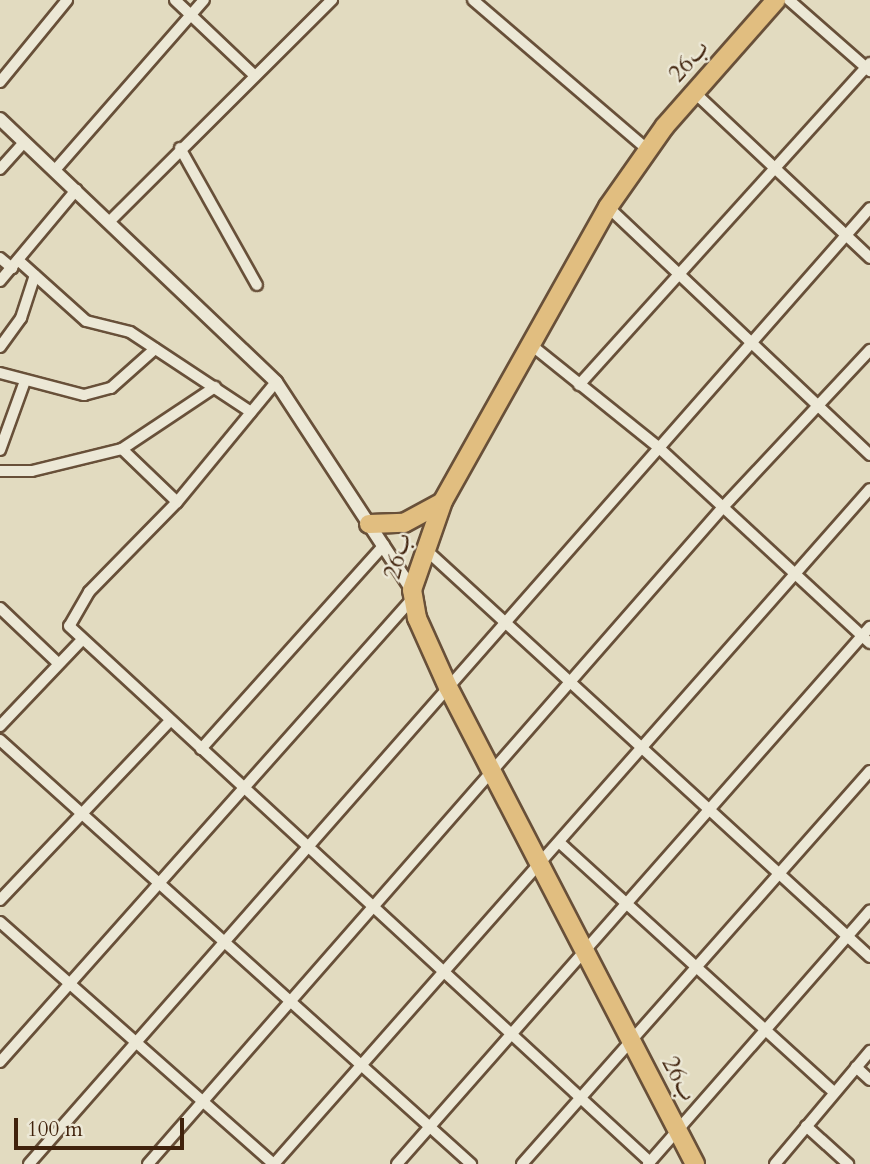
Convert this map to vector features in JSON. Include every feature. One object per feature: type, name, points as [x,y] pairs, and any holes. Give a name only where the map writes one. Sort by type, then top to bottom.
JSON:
[{"type":"highway","name":"26ب","points":[[695,1164],[491,774],[448,687],[412,594],[422,546],[443,501],[608,207],[647,149],[776,0]]},
{"type":"highway","points":[[369,524],[404,523],[443,501]]},
{"type":"street","points":[[0,82],[67,0]]},
{"type":"street","points":[[175,0],[253,74]]},
{"type":"street","points":[[55,170],[204,0]]},
{"type":"street","points":[[109,222],[253,74],[332,0]]},
{"type":"street","points":[[579,385],[869,67],[789,0]]},
{"type":"street","points":[[479,2],[647,149]]},
{"type":"street","points":[[694,92],[870,258]]},
{"type":"street","points":[[0,118],[276,382],[384,545],[412,594],[68,980],[0,1062]]},
{"type":"street","points":[[0,169],[24,142]]},
{"type":"street","points":[[180,148],[257,285]]},
{"type":"street","points":[[0,281],[76,190]]},
{"type":"street","points":[[608,207],[870,455]]},
{"type":"street","points":[[29,1164],[305,845],[448,687],[657,446],[870,208]]},
{"type":"street","points":[[0,258],[35,275],[86,321],[130,332],[251,412]]},
{"type":"street","points":[[0,347],[21,318],[35,275]]},
{"type":"street","points":[[397,1164],[516,1035],[710,808],[867,635],[657,446],[530,344]]},
{"type":"street","points":[[0,373],[61,392],[99,392],[155,349]]},
{"type":"street","points":[[148,1164],[724,506],[870,349]]},
{"type":"street","points":[[0,450],[25,381]]},
{"type":"street","points":[[276,382],[177,502],[70,617],[81,641],[447,970],[583,1096],[649,1163],[767,1032],[870,910]]},
{"type":"street","points":[[0,471],[33,471],[122,449],[215,387]]},
{"type":"street","points":[[122,449],[177,502]]},
{"type":"street","points":[[0,922],[138,1038],[274,1164],[870,489]]},
{"type":"street","points":[[201,749],[384,545]]},
{"type":"street","points":[[422,546],[502,623],[645,746],[870,957]]},
{"type":"street","points":[[0,608],[58,663]]},
{"type":"street","points":[[0,726],[81,641]]},
{"type":"street","points":[[0,900],[169,722]]},
{"type":"street","points":[[0,740],[158,878],[471,1164]]},
{"type":"street","points":[[522,1164],[695,965],[870,771]]},
{"type":"street","points":[[560,843],[834,1092]]},
{"type":"street","points":[[775,1164],[870,1051]]},
{"type":"street","points":[[856,1067],[870,1080]]},
{"type":"street","points":[[806,1126],[848,1164]]}]
